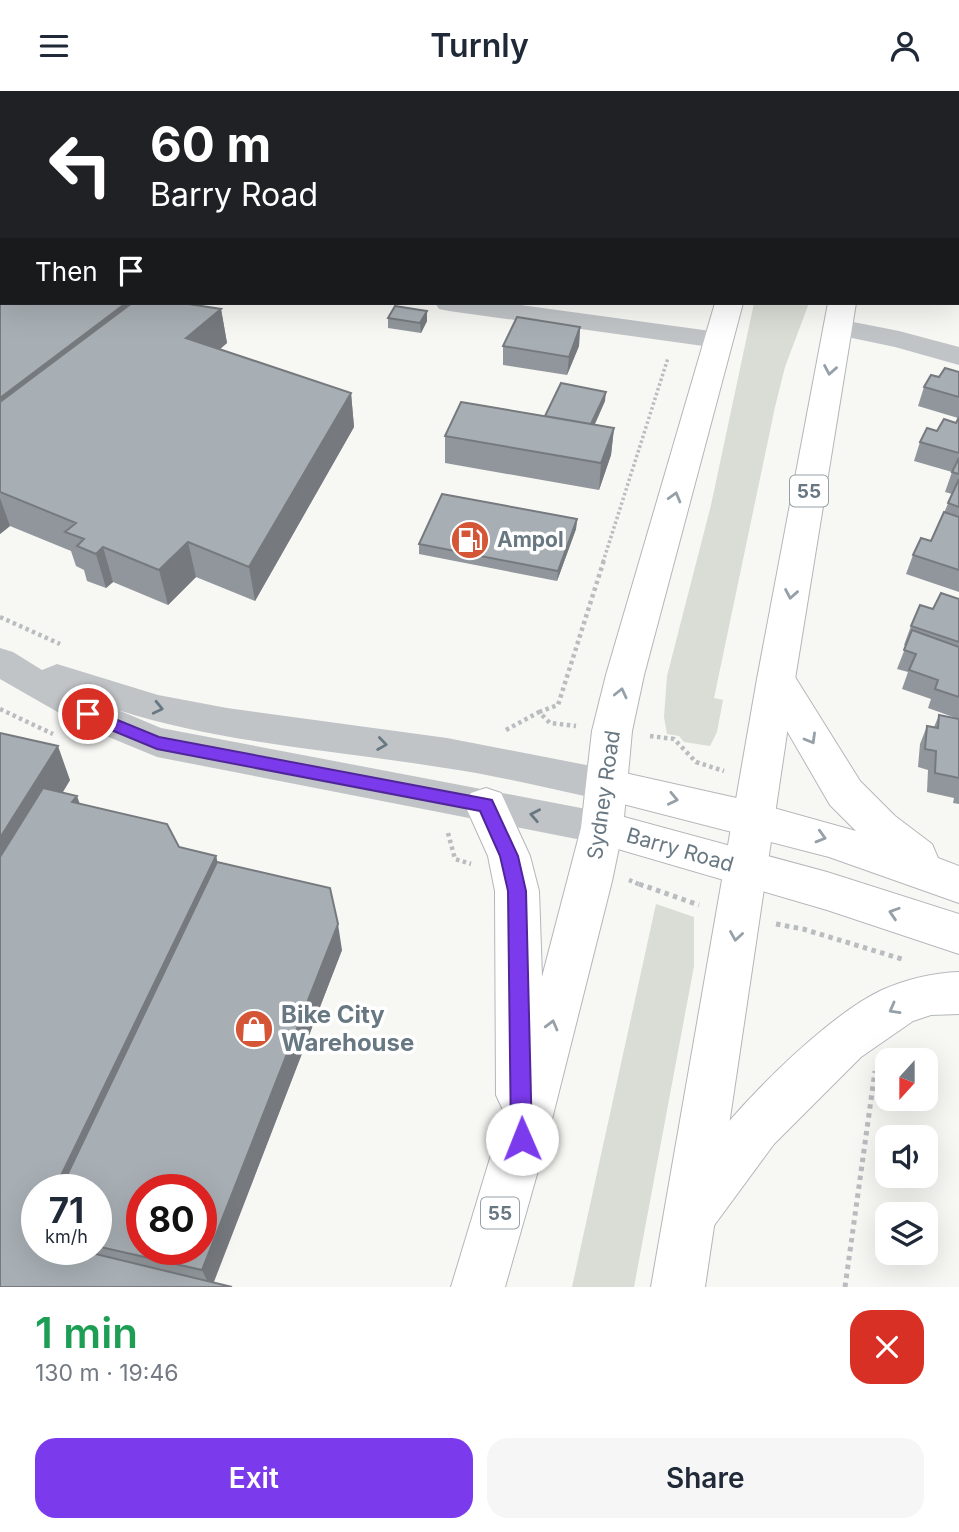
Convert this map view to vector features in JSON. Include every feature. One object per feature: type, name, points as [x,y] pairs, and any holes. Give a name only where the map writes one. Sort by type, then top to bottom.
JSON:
[{"type":"main road","name":"Sydney Road","points":[[478,1287],[522,1139],[604,806],[612,731],[625,675],[728,305]]},
{"type":"main road","name":"55","points":[[678,1287],[776,680],[840,315]]},
{"type":"main road","points":[[776,680],[845,793],[880,828],[951,881]]},
{"type":"main road","points":[[486,805],[509,856],[517,891],[522,1139]]},
{"type":"main road","name":"Barry Road","points":[[604,806],[756,817],[885,856],[951,881]]},
{"type":"main road","name":"Barry Road","points":[[604,806],[747,869],[827,891],[959,934]]},
{"type":"main road","points":[[690,1216],[756,1127],[844,1041],[897,1006],[945,993]]},
{"type":"street","points":[[464,305],[718,340]]},
{"type":"street","points":[[840,315],[899,339],[959,356]]},
{"type":"street","name":"Barry Road","points":[[0,659],[158,709],[228,722],[447,753],[604,806]]},
{"type":"street","name":"Barry Road","points":[[0,659],[50,694],[106,724],[157,743],[486,805],[604,806]]},
{"type":"path","points":[[539,712],[558,705],[676,334]]},
{"type":"path","points":[[786,927],[803,929],[911,962],[945,993]]},
{"type":"path","points":[[845,1287],[875,1073]]},
{"type":"shaded area","points":[[754,305],[808,305],[785,367],[775,407],[714,698],[723,700],[717,732],[710,746],[684,742],[679,736],[667,734],[664,717],[667,676],[711,505]]},
{"type":"shaded area","points":[[656,904],[694,917],[694,966],[634,1287],[572,1287]]},
{"type":"building","points":[[0,305],[123,305],[0,398]]},
{"type":"building","points":[[129,305],[195,305],[221,309],[186,338],[351,393],[249,567],[188,542],[159,570],[103,547],[96,554],[77,546],[84,539],[65,532],[76,523],[0,492],[0,402]]},
{"type":"building","points":[[395,306],[427,311],[420,323],[388,318]]},
{"type":"building","points":[[517,317],[580,327],[569,357],[503,346]]},
{"type":"building","points":[[945,368],[959,372],[959,397],[924,387],[931,375],[939,377]]},
{"type":"building","points":[[561,383],[606,392],[591,424],[545,416]]},
{"type":"building","points":[[461,402],[614,428],[601,463],[445,436]]},
{"type":"building","points":[[959,417],[959,453],[920,442],[927,428],[937,431],[944,419],[956,423]]},
{"type":"building","points":[[959,458],[959,474],[952,472]]},
{"type":"building","points":[[959,479],[959,507],[948,503]]},
{"type":"building","points":[[442,494],[577,519],[558,571],[419,544]]},
{"type":"building","points":[[944,512],[959,517],[959,570],[913,555],[921,538],[931,541]]},
{"type":"building","points":[[941,593],[959,599],[959,642],[911,626],[920,605],[933,609]]},
{"type":"building","points":[[912,630],[959,647],[959,697],[935,689],[938,680],[909,670],[916,654],[904,650]]},
{"type":"building","points":[[939,715],[959,719],[959,778],[935,773],[936,751],[925,749],[927,726],[938,728]]},
{"type":"building","points":[[0,733],[58,746],[0,838]]},
{"type":"building","points":[[43,788],[77,796],[72,802],[167,824],[179,847],[216,856],[62,1174],[21,1174],[21,1265],[112,1265],[112,1258],[126,1261],[126,1265],[141,1265],[232,1287],[0,1287],[0,857]]},
{"type":"building","points":[[217,862],[330,888],[338,924],[217,1232],[217,1174],[126,1174],[126,1253],[112,1250],[112,1174],[68,1174]]},
{"type":"building","points":[[180,1265],[204,1265],[202,1270]]},
{"type":"place","name":"Ampol","points":[[470,540]]},
{"type":"place","name":"Bike City Warehouse","points":[[254,1029]]},
{"type":"route","points":[[88,714],[106,724],[157,743],[486,805],[509,856],[517,891],[522,1139]]}]
